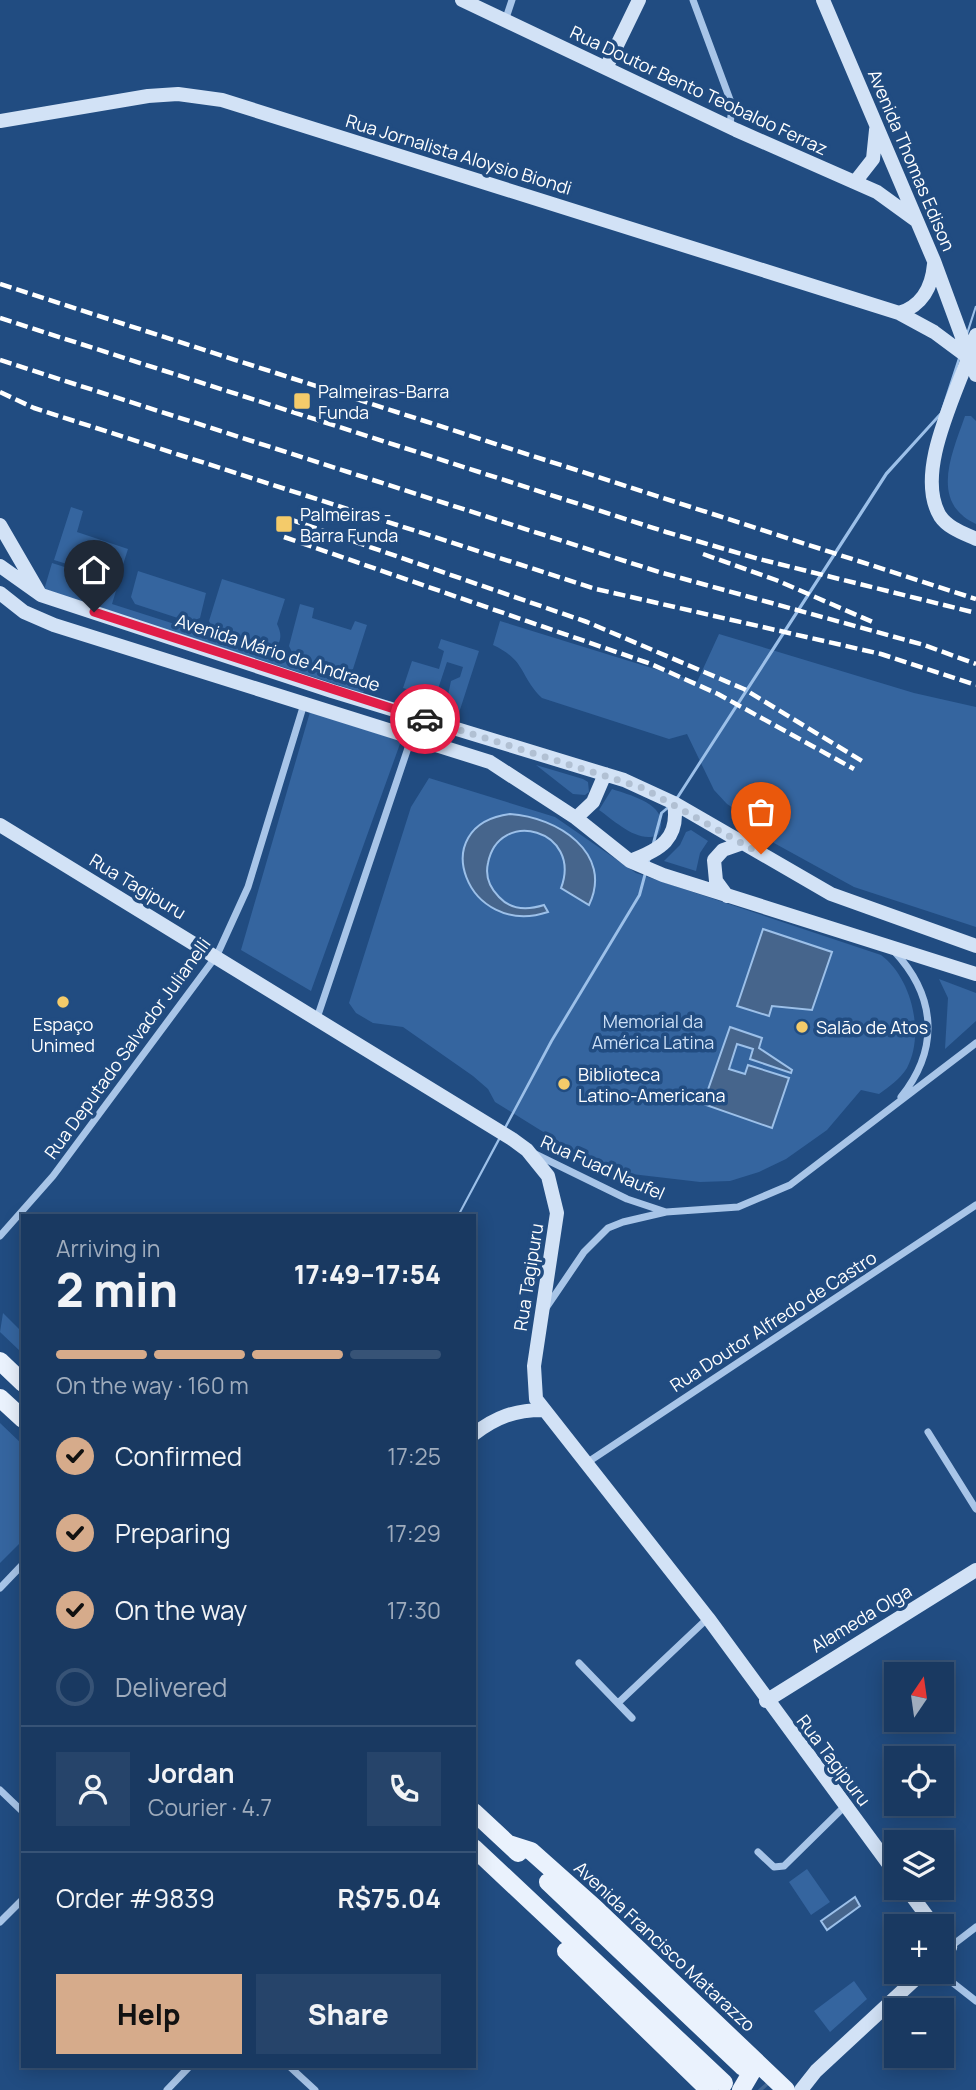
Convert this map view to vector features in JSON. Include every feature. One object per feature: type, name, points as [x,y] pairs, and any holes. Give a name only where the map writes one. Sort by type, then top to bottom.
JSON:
[{"type":"main road","points":[[0,1361],[21,1381]]},
{"type":"main road","points":[[0,1398],[21,1417]]},
{"type":"main road","name":"Avenida Francisco Matarazzo","points":[[476,1814],[509,1844],[531,1851],[751,2065],[786,2090]]},
{"type":"main road","points":[[476,1850],[717,2087]]},
{"type":"main road","points":[[476,1863],[717,2087]]},
{"type":"main road","points":[[741,2090],[751,2065]]},
{"type":"street","name":"Rua Doutor Bento Teobaldo Ferraz","points":[[462,0],[730,127],[886,196],[917,221]]},
{"type":"street","points":[[505,22],[512,0]]},
{"type":"street","points":[[606,68],[639,0]]},
{"type":"street","points":[[692,0],[732,104],[730,127]]},
{"type":"street","name":"Avenida Thomas Edison","points":[[823,0],[934,261],[976,375]]},
{"type":"street","name":"Rua Jornalista Aloysio Biondi","points":[[0,121],[148,96],[178,94],[222,100],[899,313],[934,332],[970,359]]},
{"type":"street","points":[[855,182],[873,159],[875,122]]},
{"type":"street","points":[[899,313],[909,310],[925,295],[934,261]]},
{"type":"street","points":[[976,335],[970,359],[932,462],[933,496],[940,515],[950,526],[976,539]]},
{"type":"street","points":[[0,525],[41,595]]},
{"type":"street","name":"Avenida Mário de Andrade","points":[[0,566],[41,595],[332,691],[605,774],[674,803],[779,865],[856,905],[976,946]]},
{"type":"street","points":[[0,593],[24,612],[54,625],[494,764],[576,818],[629,861],[727,896],[976,974]]},
{"type":"street","name":"Rua Deputado Salvador Julianelli","points":[[0,1236],[53,1176],[217,955],[248,887],[304,703]]},
{"type":"street","points":[[317,1018],[412,736]]},
{"type":"street","points":[[576,818],[593,802],[605,774]]},
{"type":"street","points":[[629,861],[656,850],[672,836],[676,815],[674,803]]},
{"type":"street","name":"Rua Tagipuru","points":[[0,825],[217,955],[527,1150],[548,1176],[556,1204],[554,1245],[533,1385],[543,1410],[587,1462],[708,1618],[766,1701],[884,1858]]},
{"type":"street","points":[[727,896],[716,881],[714,860],[723,850],[743,843]]},
{"type":"street","name":"Rua Fuad Naufel","points":[[890,947],[909,967],[929,1013],[925,1047],[919,1067],[894,1106]]},
{"type":"street","name":"Rua Fuad Naufel","points":[[543,1313],[584,1252],[608,1228],[666,1212],[728,1208],[763,1198],[816,1167],[976,1043]]},
{"type":"street","name":"Rua Fuad Naufel","points":[[527,1150],[627,1199],[666,1212]]},
{"type":"street","name":"Rua Doutor Alfredo de Castro","points":[[587,1462],[976,1205]]},
{"type":"street","points":[[476,1433],[500,1417],[515,1412],[543,1410]]},
{"type":"street","points":[[928,1432],[976,1509]]},
{"type":"street","points":[[0,1588],[21,1566]]},
{"type":"street","name":"Alameda Olga","points":[[766,1701],[976,1570]]},
{"type":"street","points":[[618,1703],[708,1618]]},
{"type":"street","points":[[579,1663],[632,1718]]},
{"type":"street","points":[[0,1790],[21,1810]]},
{"type":"street","points":[[758,1852],[774,1867],[784,1866],[845,1806]]},
{"type":"street","points":[[0,1922],[21,1901]]},
{"type":"street","points":[[954,1940],[976,1927]]},
{"type":"street","points":[[801,2090],[816,2071],[910,1984]]},
{"type":"street","points":[[954,1984],[976,2001]]},
{"type":"street","points":[[167,2090],[188,2068]]},
{"type":"street","points":[[291,2068],[315,2090]]},
{"type":"green space","points":[[965,416],[971,416],[976,421],[976,524],[962,515],[948,490],[950,461]]},
{"type":"green space","points":[[71,507],[83,511],[77,532],[128,549],[118,580],[54,560]]},
{"type":"green space","points":[[52,563],[118,584],[112,604],[366,685],[363,693],[44,590]]},
{"type":"green space","points":[[138,571],[206,593],[200,618],[190,622],[135,604],[131,597]]},
{"type":"green space","points":[[222,579],[285,599],[277,624],[280,641],[273,650],[214,630],[209,621]]},
{"type":"green space","points":[[300,604],[314,608],[312,618],[351,630],[355,621],[367,625],[353,669],[344,674],[294,656],[289,646]]},
{"type":"green space","points":[[500,621],[697,682],[719,634],[914,693],[976,707],[976,927],[854,887],[774,843],[764,828],[727,804],[714,790],[687,734],[669,739],[542,698],[512,657],[493,645]]},
{"type":"green space","points":[[441,639],[479,651],[456,722],[398,704],[400,697],[445,709],[451,681],[460,677],[463,667],[447,662],[437,692],[430,696],[403,688],[412,661],[439,669],[444,651],[438,648]]},
{"type":"green space","points":[[310,712],[401,741],[311,991],[241,950]]},
{"type":"green space","points":[[536,765],[583,779],[588,782],[589,792],[585,795],[573,794]]},
{"type":"green space","name":"Memorial da América Latina","points":[[429,778],[555,817],[636,873],[881,955],[901,978],[912,1007],[915,1039],[907,1068],[879,1094],[861,1090],[827,1130],[786,1159],[759,1172],[730,1181],[700,1182],[606,1171],[495,1102],[488,1089],[473,1076],[403,1027],[373,1023],[356,1013],[349,1003],[411,807]]},
{"type":"green space","points":[[612,789],[648,803],[655,809],[660,816],[658,835],[650,837],[635,834],[599,810]]},
{"type":"green space","points":[[691,830],[708,841],[700,853],[696,871],[664,861],[680,845],[686,832]]},
{"type":"green space","points":[[939,979],[976,993],[976,1021],[945,1049],[948,998]]},
{"type":"green space","points":[[3,1313],[21,1331],[20,1351],[0,1332]]},
{"type":"green space","points":[[0,1423],[21,1443],[21,1542],[0,1563]]},
{"type":"green space","points":[[807,1869],[830,1902],[811,1915],[789,1882]]},
{"type":"green space","points":[[854,1981],[867,1999],[830,2032],[814,2011]]},
{"type":"shaded area","points":[[976,306],[942,413],[887,474],[675,802],[662,813],[640,895],[552,1041],[459,1214],[551,1041],[639,895],[661,813],[674,802],[886,473],[941,413]]},
{"type":"shaded area","points":[[510,814],[546,822],[576,841],[587,854],[594,869],[595,886],[589,905],[561,888],[565,868],[560,852],[550,840],[537,833],[522,831],[507,835],[495,846],[488,863],[489,881],[496,893],[514,907],[532,908],[544,905],[548,912],[520,916],[496,910],[478,896],[466,877],[463,857],[468,838],[484,822]]},
{"type":"shaded area","points":[[763,929],[832,952],[812,1010],[772,1006],[769,1016],[737,1006]]},
{"type":"shaded area","points":[[730,1027],[762,1038],[759,1048],[792,1070],[791,1073],[750,1059],[753,1049],[737,1044],[729,1069],[745,1074],[748,1065],[789,1078],[772,1128],[703,1104]]},
{"type":"shaded area","points":[[855,1897],[860,1906],[827,1930],[821,1921]]},
{"type":"tunnel","points":[[743,2067],[763,2090]]},
{"type":"railway","points":[[0,284],[976,599]]},
{"type":"railway","points":[[0,318],[666,532],[759,559],[976,613]]},
{"type":"railway","points":[[0,360],[659,572],[924,645],[976,664]]},
{"type":"railway","points":[[0,392],[34,408],[596,589],[881,654],[976,685]]},
{"type":"railway","points":[[289,519],[587,622],[744,689],[862,761]]},
{"type":"railway","points":[[284,537],[651,664],[718,694],[854,769]]},
{"type":"railway","points":[[703,554],[776,580],[875,623]]},
{"type":"way so far","points":[[425,719],[643,788],[761,854]]},
{"type":"place","name":"Palmeiras-Barra Funda","points":[[302,401]]},
{"type":"place","name":"Palmeiras - Barra Funda","points":[[284,524]]},
{"type":"place","name":"Espaço Unimed","points":[[63,1002]]},
{"type":"place","name":"Salão de Atos","points":[[802,1027]]},
{"type":"place","name":"Biblioteca Latino-Americana","points":[[564,1084]]},
{"type":"route","points":[[94,612],[425,719]]}]
